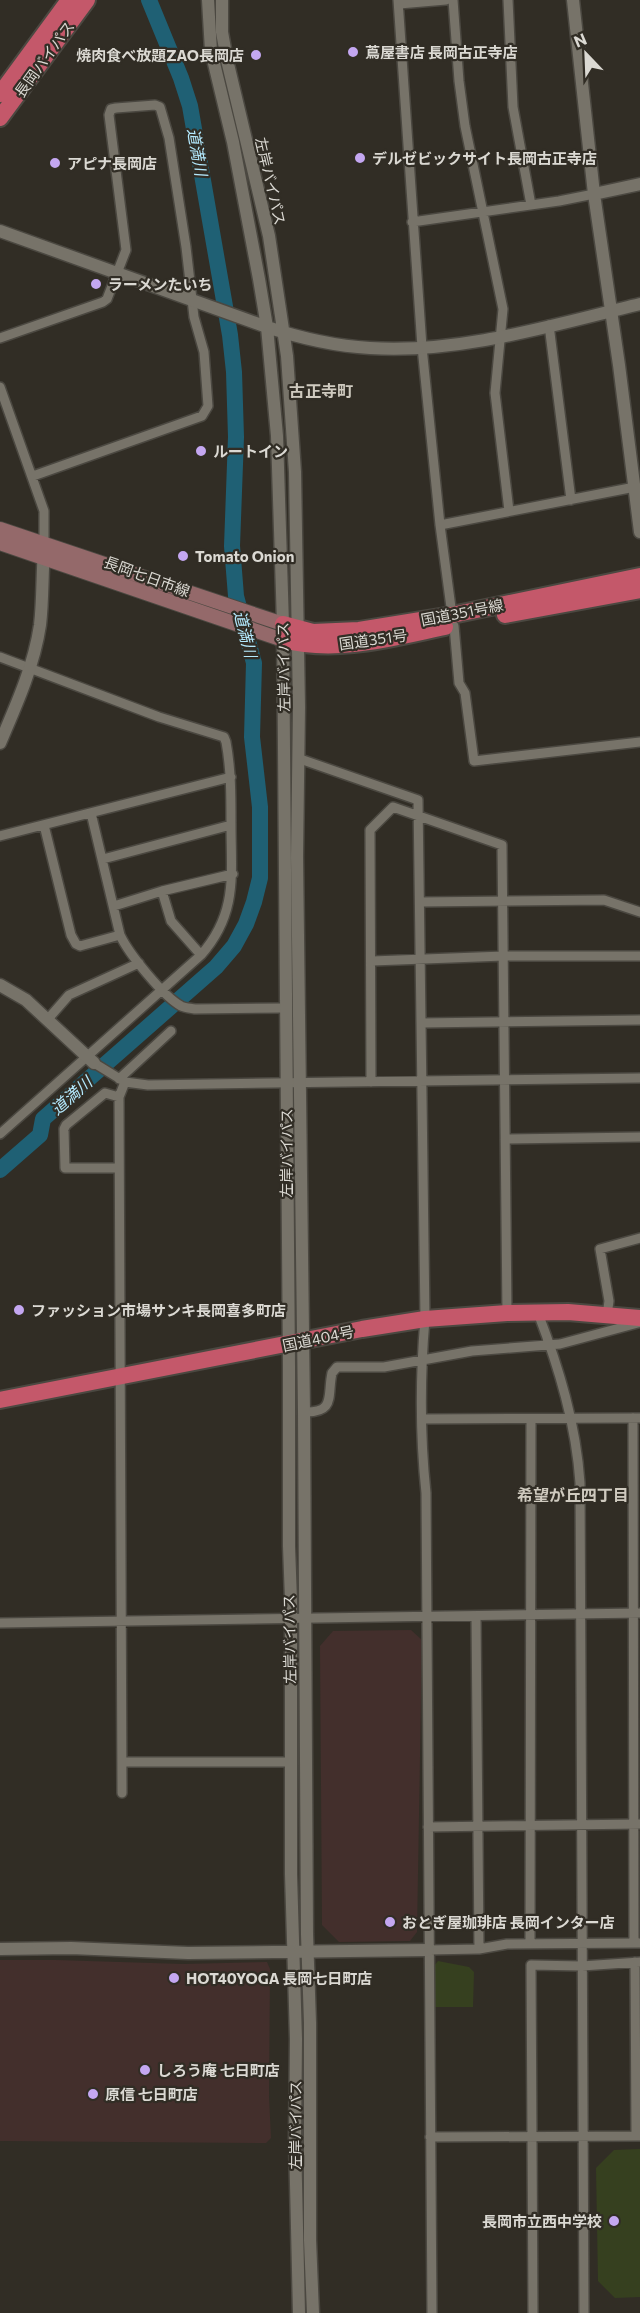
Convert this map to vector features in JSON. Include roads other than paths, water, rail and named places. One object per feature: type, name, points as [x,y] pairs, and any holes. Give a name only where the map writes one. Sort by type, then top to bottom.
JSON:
[{"type":"highway","name":"長岡バイパス","points":[[0,94],[69,0]]},
{"type":"highway","name":"長岡バイパス","points":[[0,118],[87,0]]},
{"type":"highway","name":"国道351号線","points":[[453,620],[640,576]]},
{"type":"highway","name":"国道351号","points":[[290,634],[351,645],[453,620],[640,590]]},
{"type":"highway","name":"国道404号","points":[[0,1400],[388,1324],[425,1319],[538,1313],[607,1315],[640,1320]]},
{"type":"main road","name":"長岡七日市線","points":[[0,530],[44,551],[224,621],[260,633],[290,634]]},
{"type":"main road","name":"長岡七日市線","points":[[0,543],[44,551],[221,605],[257,617],[290,634]]},
{"type":"street","name":"左岸バイパス","points":[[208,0],[211,51],[233,142],[254,246],[267,327],[277,436],[290,634],[297,857],[300,1084],[289,1546],[299,2313]]},
{"type":"street","name":"左岸バイパス","points":[[222,0],[222,32],[269,236],[285,333],[294,439],[285,1008],[295,1342],[304,1412],[310,2240],[313,2313]]},
{"type":"street","points":[[446,0],[398,2],[422,347],[459,683],[465,693],[474,760],[640,742]]},
{"type":"street","points":[[453,0],[460,95],[503,309],[496,377],[496,407],[509,511]]},
{"type":"street","points":[[508,0],[513,107],[531,205]]},
{"type":"street","points":[[573,0],[594,194],[612,311],[640,532]]},
{"type":"street","points":[[233,142],[234,127],[229,102],[236,97]]},
{"type":"street","points":[[0,338],[103,303],[107,299],[126,250],[109,115],[111,109],[155,105],[160,107],[169,138],[196,330],[204,352],[208,406],[202,416],[33,477]]},
{"type":"street","points":[[412,222],[531,205],[640,184]]},
{"type":"street","points":[[0,231],[303,339],[347,346],[372,348],[453,345],[640,304]]},
{"type":"street","points":[[549,325],[571,500]]},
{"type":"street","points":[[0,387],[44,511],[40,623],[29,668],[0,743]]},
{"type":"street","points":[[440,525],[635,487]]},
{"type":"street","points":[[0,657],[159,717],[224,737],[231,777],[233,874],[231,896],[223,923],[201,955],[90,1060],[0,1134]]},
{"type":"street","points":[[303,760],[418,800],[425,1319],[421,1361],[426,1493],[432,2313]]},
{"type":"street","points":[[0,836],[231,777]]},
{"type":"street","points":[[371,1082],[370,830],[393,807],[501,845],[507,1313]]},
{"type":"street","points":[[92,813],[120,935],[126,947],[164,991],[183,1007],[195,1009],[285,1008]]},
{"type":"street","points":[[44,825],[73,941],[80,946],[120,935]]},
{"type":"street","points":[[104,859],[231,825]]},
{"type":"street","points":[[114,906],[162,891],[233,874]]},
{"type":"street","points":[[162,891],[171,921],[201,955]]},
{"type":"street","points":[[420,902],[604,900],[640,912]]},
{"type":"street","points":[[372,962],[504,956],[640,956]]},
{"type":"street","points":[[48,1019],[69,995],[139,963]]},
{"type":"street","points":[[0,986],[17,993],[48,1019],[90,1060],[120,1079],[148,1085],[640,1078]]},
{"type":"street","points":[[421,1023],[640,1020]]},
{"type":"street","points":[[122,1793],[120,1079],[171,1031]]},
{"type":"street","points":[[119,1097],[105,1092],[63,1129],[65,1168],[119,1168]]},
{"type":"street","points":[[505,1139],[640,1137]]},
{"type":"street","points":[[607,1315],[609,1301],[600,1249],[640,1238]]},
{"type":"street","points":[[538,1313],[550,1345],[571,1418],[578,1455],[580,1483],[584,2313]]},
{"type":"street","points":[[304,1412],[319,1412],[326,1408],[332,1373],[337,1367],[384,1367],[471,1351],[550,1345],[640,1320]]},
{"type":"street","points":[[0,1949],[71,1948],[188,1953],[428,1950],[530,1943],[637,1943],[637,1418],[422,1419]]},
{"type":"street","points":[[530,1943],[531,1419]]},
{"type":"street","points":[[0,1623],[637,1613]]},
{"type":"street","points":[[476,1616],[479,1948]]},
{"type":"street","points":[[123,1762],[291,1762]]},
{"type":"street","points":[[428,1827],[637,1824]]},
{"type":"street","points":[[430,2137],[532,2136],[638,2136],[637,1962],[582,1966],[531,1965],[532,2136],[532,2313]]},
{"type":"waterway","name":"道満川","points":[[0,1170],[40,1135],[43,1119],[216,967],[234,946],[246,924],[260,878],[260,807],[252,737],[254,663],[236,596],[232,546],[236,437],[234,372],[230,335],[190,106],[149,0]]},
{"type":"place","name":"蔦屋書店 長岡古正寺店","points":[[353,52]]},
{"type":"place","name":"焼肉食べ放題ZAO長岡店","points":[[256,55]]},
{"type":"place","name":"デルゼビックサイト長岡古正寺店","points":[[360,158]]},
{"type":"place","name":"アピナ長岡店","points":[[55,163]]},
{"type":"place","name":"ラーメンたいち","points":[[96,284]]},
{"type":"place","name":"ルートイン","points":[[201,451]]},
{"type":"place","name":"Tomato Onion","points":[[183,556]]},
{"type":"place","name":"ファッション市場サンキ長岡喜多町店","points":[[19,1310]]},
{"type":"place","name":"おとぎ屋珈琲店 長岡インター店","points":[[390,1922]]},
{"type":"place","name":"HOT40YOGA 長岡七日町店","points":[[174,1978]]},
{"type":"place","name":"しろう庵 七日町店","points":[[145,2070]]},
{"type":"place","name":"原信 七日町店","points":[[93,2094]]},
{"type":"place","name":"長岡市立西中学校","points":[[614,2221]]},
{"type":"district","name":"古正寺町","points":[[321,390]]},
{"type":"district","name":"希望が丘四丁目","points":[[573,1494]]}]
